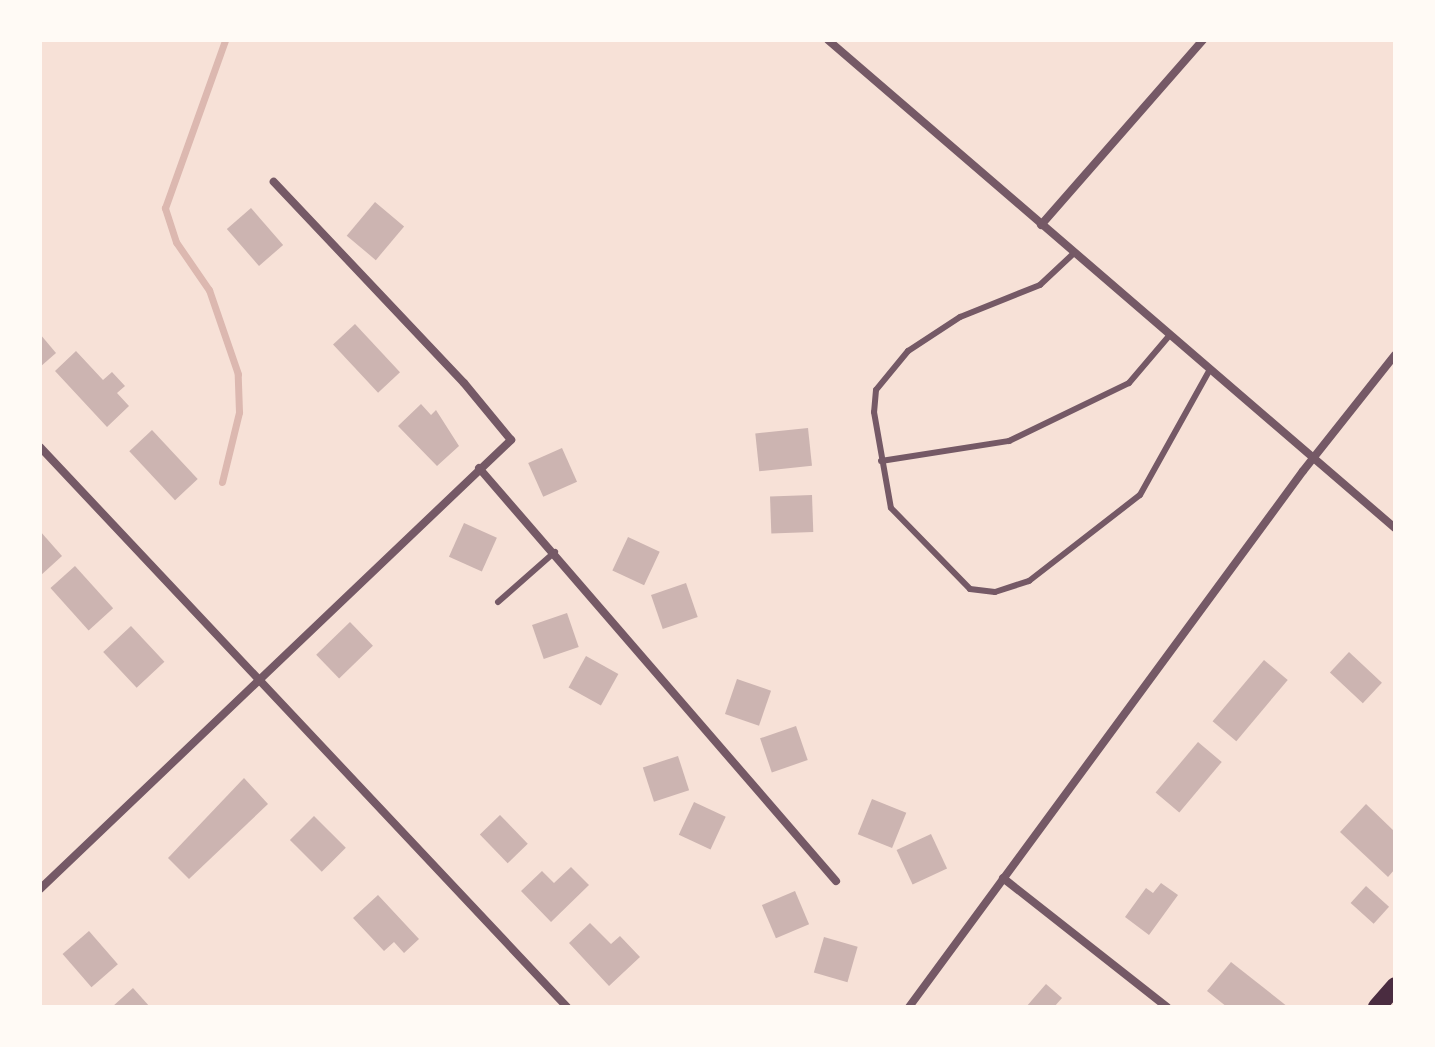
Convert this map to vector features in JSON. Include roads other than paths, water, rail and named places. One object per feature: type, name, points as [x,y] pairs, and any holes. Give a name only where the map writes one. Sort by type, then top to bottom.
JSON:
[{"type":"main road","points":[[1377,1007],[1395,986]]},
{"type":"street","points":[[828,40],[1311,459],[1395,528]]},
{"type":"street","points":[[1041,225],[1203,40]]},
{"type":"street","points":[[40,889],[511,440],[464,383],[274,182]]},
{"type":"street","points":[[909,1007],[1311,459],[1395,355]]},
{"type":"street","points":[[40,447],[567,1007]]},
{"type":"street","points":[[479,468],[555,552],[836,881]]},
{"type":"street","points":[[1003,878],[1167,1007]]},
{"type":"lane","points":[[1073,254],[1040,285],[960,317],[888,371],[876,390],[874,412],[891,508],[924,547],[970,589],[995,592],[1029,581],[1140,495],[1209,371]]},
{"type":"lane","points":[[881,461],[1009,441],[1129,383],[1169,336]]},
{"type":"lane","points":[[498,602],[555,552]]},
{"type":"waterway","points":[[222,482],[239,412],[238,374],[209,290],[176,242],[165,208],[225,40]]}]
